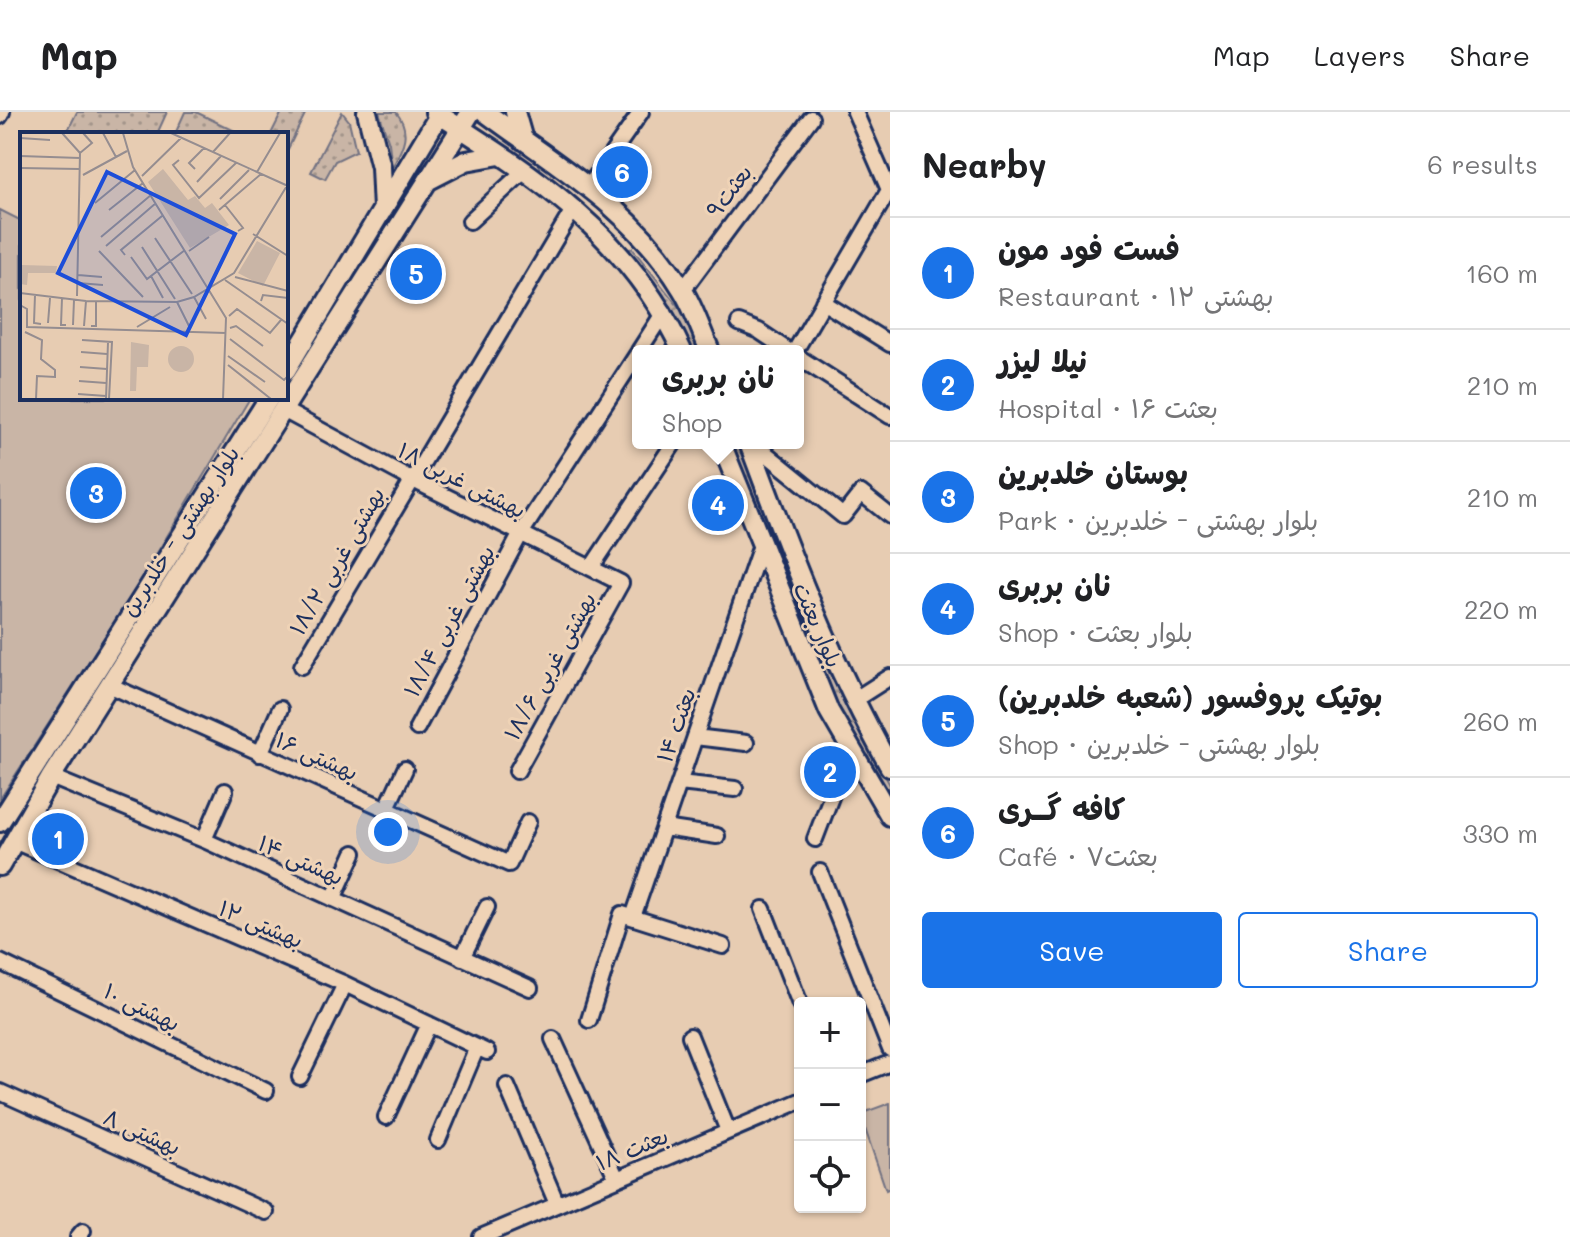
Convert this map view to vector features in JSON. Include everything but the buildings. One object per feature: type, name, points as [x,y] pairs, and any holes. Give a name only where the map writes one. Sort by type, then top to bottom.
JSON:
[{"type":"main road","points":[[367,112],[381,167],[383,210]]},
{"type":"main road","name":"بلوار بهشتی - خلدبرین","points":[[0,866],[51,777],[285,411],[471,112]]},
{"type":"main road","points":[[485,112],[590,185],[639,232],[683,290],[707,345]]},
{"type":"main road","points":[[515,112],[523,140]]},
{"type":"main road","points":[[288,367],[439,113],[574,208],[619,250],[664,312],[679,345]]},
{"type":"main road","points":[[427,182],[466,161],[500,155]]},
{"type":"main road","points":[[619,250],[639,232]]},
{"type":"main road","points":[[359,251],[377,262]]},
{"type":"main road","name":"بلوار بهشتی - خلدبرین","points":[[0,822],[268,400]]},
{"type":"main road","name":"بلوار بعثت","points":[[723,449],[760,548],[829,711],[890,816]]},
{"type":"main road","name":"بلوار بعثت","points":[[753,449],[783,534],[854,700],[890,767]]},
{"type":"main road","points":[[829,711],[854,700]]},
{"type":"street","points":[[590,185],[641,112]]},
{"type":"street","points":[[796,345],[890,191],[855,112]]},
{"type":"street","name":"بعثت۹","points":[[683,290],[811,118]]},
{"type":"street","points":[[470,221],[523,172]]},
{"type":"street","name":"بهشتی غربی ۱۸/۲","points":[[302,666],[574,208]]},
{"type":"street","points":[[823,302],[890,344]]},
{"type":"street","name":"بهشتی غربی ۱۸/۴","points":[[643,345],[664,312]]},
{"type":"street","points":[[739,323],[782,345]]},
{"type":"street","points":[[804,361],[890,416]]},
{"type":"street","name":"بهشتی غربی ۱۸/۴","points":[[417,728],[520,535],[632,363]]},
{"type":"street","name":"بهشتی غربی ۱۸","points":[[285,411],[520,535],[621,583]]},
{"type":"street","points":[[591,568],[670,449]]},
{"type":"street","points":[[759,449],[843,516],[861,493],[890,516]]},
{"type":"street","name":"بعثت ۱۴","points":[[589,1020],[622,914],[633,917],[760,548]]},
{"type":"street","name":"بهشتی غربی ۱۸/۶","points":[[517,771],[621,583]]},
{"type":"street","points":[[854,700],[890,677]]},
{"type":"street","name":"۱۶ بهشتی","points":[[109,685],[509,864],[528,822]]},
{"type":"street","points":[[260,754],[280,709]]},
{"type":"street","points":[[695,737],[746,743]]},
{"type":"street","points":[[815,839],[849,750]]},
{"type":"street","points":[[386,810],[405,769]]},
{"type":"street","name":"۱۴ بهشتی","points":[[51,777],[204,840],[530,988]]},
{"type":"street","points":[[679,783],[735,789]]},
{"type":"street","points":[[204,840],[225,791]]},
{"type":"street","points":[[664,828],[717,836]]},
{"type":"street","name":"۱۲ بهشتی","points":[[14,841],[345,984],[482,1050],[438,1140]]},
{"type":"street","points":[[333,899],[354,853]]},
{"type":"street","points":[[820,872],[890,1049]]},
{"type":"street","points":[[462,958],[487,907]]},
{"type":"street","points":[[763,909],[797,997]]},
{"type":"street","points":[[633,917],[723,946]]},
{"type":"street","name":"۱۰ بهشتی","points":[[0,962],[266,1091]]},
{"type":"street","points":[[300,1077],[345,984]]},
{"type":"street","points":[[386,1117],[429,1024]]},
{"type":"street","points":[[690,1036],[728,1131]]},
{"type":"street","points":[[553,1039],[617,1179]]},
{"type":"street","points":[[866,1073],[890,1063]]},
{"type":"street","points":[[507,1086],[557,1204]]},
{"type":"street","name":"۸ بهشتی","points":[[0,1092],[266,1212]]},
{"type":"street","name":"بعثت ۱۸","points":[[481,1237],[794,1104]]},
{"type":"shaded area","points":[[77,112],[167,112],[158,132],[67,132]]},
{"type":"shaded area","points":[[185,112],[196,112],[237,132],[176,132]]},
{"type":"shaded area","points":[[282,112],[306,112],[288,149],[288,132],[272,132]]},
{"type":"shaded area","points":[[342,112],[349,121],[356,151],[335,161],[325,179],[311,172]]},
{"type":"shaded area","points":[[379,112],[396,112],[404,126],[404,140],[392,168],[389,143]]},
{"type":"shaded area","points":[[0,210],[20,220],[20,400],[249,400],[136,588],[0,799]]},
{"type":"shaded area","points":[[632,248],[685,315],[700,345],[691,345],[663,297],[628,250]]},
{"type":"shaded area","points":[[731,449],[740,449],[810,637],[890,785],[890,793],[830,693]]},
{"type":"shaded area","points":[[890,1103],[890,1188],[886,1190],[866,1132],[866,1112]]},
{"type":"place","name":"کافه گــری","points":[[622,172]]},
{"type":"place","name":"بوتیک پروفسور (شعبه خلدبرین)","points":[[416,274]]},
{"type":"place","name":"بوستان خلدبرین","points":[[96,493]]},
{"type":"place","name":"نان بربری","points":[[718,505]]},
{"type":"place","name":"نیلا لیزر","points":[[830,772]]},
{"type":"place","name":"فست فود مون","points":[[58,839]]}]
